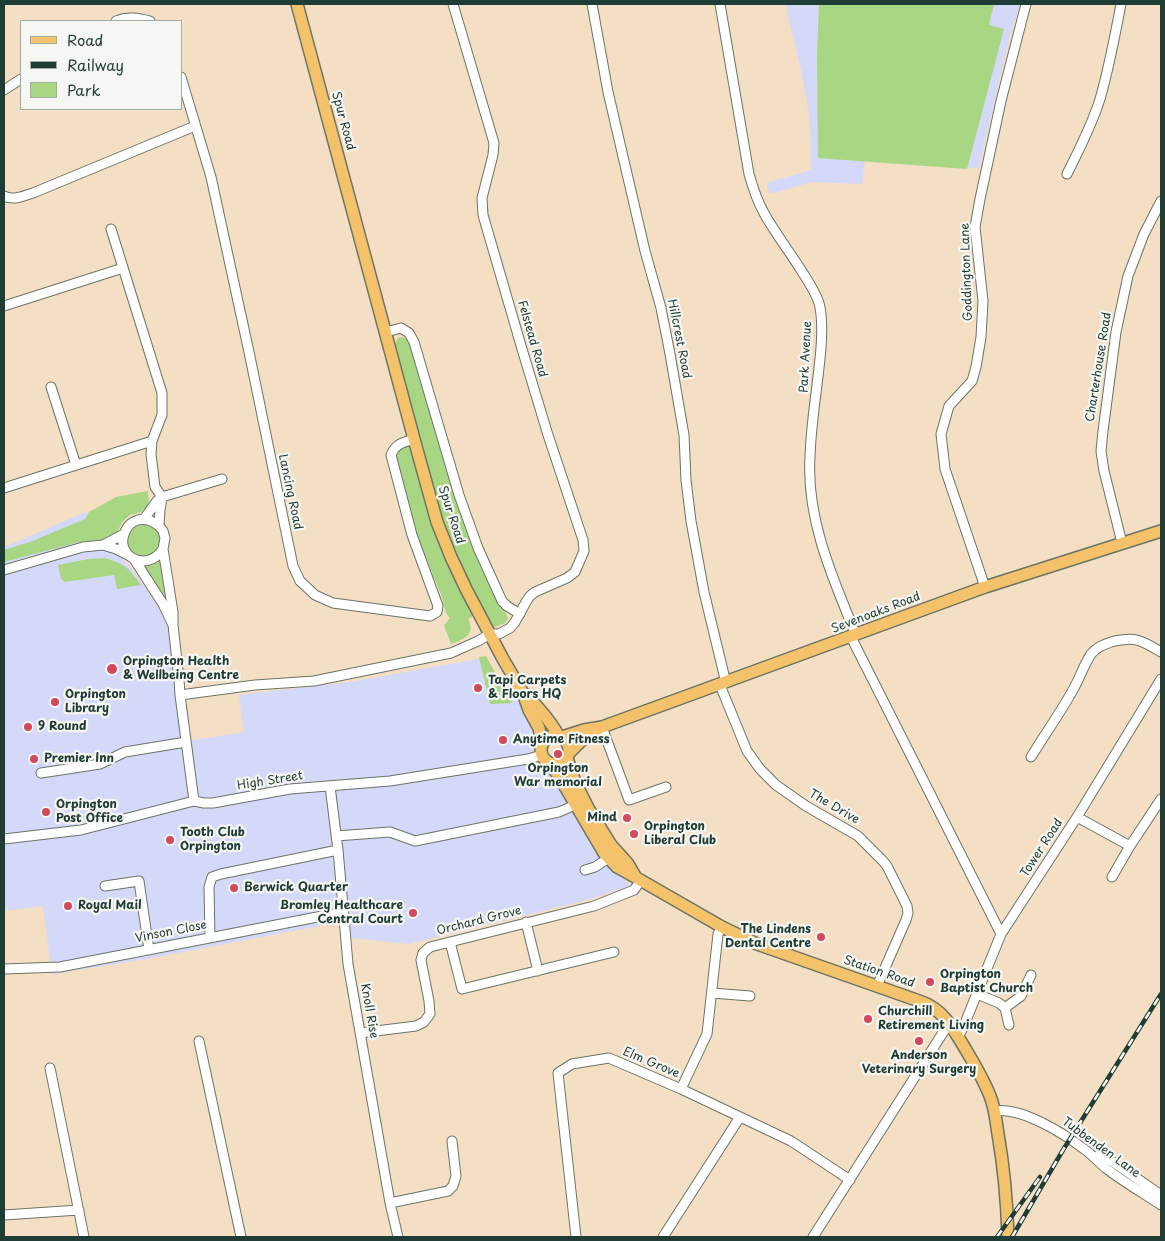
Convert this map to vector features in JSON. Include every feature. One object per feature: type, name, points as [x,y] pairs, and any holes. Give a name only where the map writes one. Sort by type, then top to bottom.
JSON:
[{"type":"main road","name":"Spur Road","points":[[297,4],[437,522],[466,589],[490,634],[524,693],[560,736]]},
{"type":"main road","name":"Sevenoaks Road","points":[[560,736],[602,727],[985,587],[1161,531]]},
{"type":"main road","name":"Spur Road","points":[[524,693],[529,710],[539,728],[542,743]]},
{"type":"main road","name":"Sevenoaks Road","points":[[568,755],[581,741],[602,727]]},
{"type":"main road","points":[[549,736],[560,736],[568,743],[570,748],[568,755],[560,764],[546,759],[541,747],[542,743],[549,736]]},
{"type":"main road","name":"Station Road","points":[[568,755],[575,782],[583,800],[606,838],[613,855]]},
{"type":"main road","name":"Station Road","points":[[546,759],[560,778],[601,849],[628,864],[638,879],[722,927],[757,944],[922,1002],[933,1007],[941,1014],[958,1037],[976,1068],[994,1110],[1002,1155],[1008,1237]]},
{"type":"street","name":"Felstead Road","points":[[180,695],[255,685],[314,681],[445,655],[469,646],[490,634],[499,634],[510,628],[526,602],[535,592],[567,578],[575,572],[584,551],[583,540],[542,416],[483,215],[482,198],[493,155],[494,143],[454,4]]},
{"type":"street","name":"Hillcrest Road","points":[[592,4],[608,92],[643,241],[661,308],[684,435],[686,480],[691,521],[723,684]]},
{"type":"street","name":"Park Avenue","points":[[720,4],[749,174],[764,213],[813,289],[819,303],[822,319],[819,373],[810,457],[810,485],[816,524],[853,636],[1001,934]]},
{"type":"street","name":"Goddington Lane","points":[[985,587],[946,468],[941,434],[949,406],[972,380],[976,367],[981,337],[983,300],[976,227],[980,199],[1001,101],[1026,4]]},
{"type":"street","points":[[1067,174],[1083,141],[1099,100],[1112,52],[1121,4]]},
{"type":"street","points":[[119,20],[136,17],[146,20]]},
{"type":"street","points":[[4,90],[20,80]]},
{"type":"street","name":"Lancing Road","points":[[182,80],[211,177],[293,566],[300,581],[315,595],[343,604],[430,616],[437,612],[438,606],[412,536],[391,455],[394,448],[399,444],[414,439]]},
{"type":"street","points":[[4,196],[19,198],[33,193],[195,126]]},
{"type":"street","name":"Charterhouse Road","points":[[1122,543],[1104,471],[1101,451],[1102,431],[1116,332],[1128,276],[1144,234],[1161,202]]},
{"type":"street","points":[[111,229],[162,393],[162,415],[152,440],[151,454],[155,487],[162,497],[160,526]]},
{"type":"street","points":[[4,306],[123,268]]},
{"type":"street","name":"Spur Road","points":[[386,332],[401,328],[409,333],[414,342],[459,495],[478,548],[502,601],[520,614]]},
{"type":"street","points":[[51,387],[76,465]]},
{"type":"street","points":[[4,488],[152,440]]},
{"type":"street","points":[[144,519],[162,497],[222,479]]},
{"type":"street","points":[[173,626],[163,604],[124,547],[124,534],[130,524],[139,520],[152,521],[160,526],[165,538],[163,550],[173,612],[180,695],[194,801]]},
{"type":"street","points":[[4,570],[83,547],[103,545],[124,534]]},
{"type":"street","points":[[103,545],[142,561],[149,561],[157,557],[163,550]]},
{"type":"street","points":[[1031,757],[1074,689],[1087,661],[1096,648],[1132,638],[1145,642],[1161,652]]},
{"type":"street","name":"Tower Road","points":[[958,1037],[1001,934],[1077,817],[1161,679]]},
{"type":"street","name":"The Drive","points":[[723,684],[747,751],[760,769],[776,785],[791,796],[858,836],[882,860],[891,874],[907,906],[908,913],[877,986]]},
{"type":"street","points":[[602,727],[629,800],[666,787]]},
{"type":"street","points":[[41,773],[100,764],[125,752],[186,742]]},
{"type":"street","name":"High Street","points":[[4,838],[81,830],[194,801],[213,803],[290,789],[390,781],[528,759],[546,759]]},
{"type":"street","name":"Knoll Rise","points":[[330,786],[338,850],[348,964],[390,1203],[398,1237]]},
{"type":"street","points":[[1112,877],[1161,799]]},
{"type":"street","points":[[336,836],[390,832],[415,841],[559,812],[575,804]]},
{"type":"street","points":[[1077,817],[1130,846]]},
{"type":"street","points":[[210,937],[209,887],[212,877],[338,850]]},
{"type":"street","points":[[585,870],[595,867],[613,855]]},
{"type":"street","name":"Orchard Grove","points":[[360,1033],[416,1026],[424,1022],[430,1014],[421,960],[423,953],[430,947],[594,906],[634,890],[638,879]]},
{"type":"street","points":[[105,886],[139,881],[149,950]]},
{"type":"street","name":"Vinson Close","points":[[4,969],[60,967],[343,912]]},
{"type":"street","points":[[526,922],[538,971]]},
{"type":"street","points":[[681,1089],[707,1034],[718,934],[722,927]]},
{"type":"street","points":[[450,942],[462,989],[614,952]]},
{"type":"street","points":[[1005,1008],[1021,996],[1031,975]]},
{"type":"street","points":[[712,993],[750,996]]},
{"type":"street","points":[[977,994],[999,1003],[1005,1008],[1009,1025]]},
{"type":"street","points":[[813,1237],[944,1031],[950,1025]]},
{"type":"street","points":[[199,1041],[241,1237]]},
{"type":"street","name":"Elm Grove","points":[[576,1237],[558,1073],[572,1064],[609,1058],[681,1089],[791,1141],[850,1180]]},
{"type":"street","points":[[50,1068],[84,1237]]},
{"type":"street","name":"Tubbenden Lane","points":[[994,1110],[1006,1110],[1026,1116],[1047,1126],[1084,1148],[1106,1169],[1160,1200]]},
{"type":"street","points":[[663,1237],[740,1117]]},
{"type":"street","points":[[390,1203],[448,1191],[453,1186],[456,1176],[452,1141]]},
{"type":"street","points":[[1100,1153],[1160,1200]]},
{"type":"street","points":[[4,1216],[78,1210]]},
{"type":"shaded area","points":[[786,4],[1020,4],[1009,39],[979,168],[865,160],[862,184],[812,182],[770,194],[766,183],[811,170],[810,124],[807,103]]},
{"type":"shaded area","points":[[86,512],[137,576],[166,619],[182,742],[244,732],[239,695],[350,682],[484,658],[533,720],[539,758],[545,766],[554,770],[605,859],[630,886],[587,900],[409,944],[352,938],[335,923],[130,962],[52,974],[43,906],[4,911],[4,547]]},
{"type":"green space","points":[[819,4],[994,4],[989,25],[1004,29],[967,169],[818,158],[817,55]]},
{"type":"green space","points":[[403,337],[409,341],[461,513],[476,552],[508,618],[505,623],[495,627],[490,626],[457,558],[443,521],[394,346],[398,338]]},
{"type":"green space","points":[[406,445],[410,446],[432,521],[473,616],[468,619],[471,629],[470,633],[451,644],[444,625],[450,618],[446,613],[442,597],[414,528],[396,456],[397,450]]},
{"type":"green space","points":[[148,491],[149,506],[141,512],[130,515],[122,522],[117,533],[111,538],[79,542],[4,562],[4,550],[30,542],[85,519],[89,512],[116,497]]},
{"type":"green space","points":[[144,525],[156,529],[160,541],[156,553],[144,557],[132,553],[128,541],[132,529]]},
{"type":"green space","points":[[105,558],[126,567],[141,585],[117,589],[114,575],[65,582],[61,579],[58,565],[88,559]]},
{"type":"green space","points":[[162,559],[168,607],[141,566],[152,565]]},
{"type":"green space","points":[[486,656],[512,703],[490,704],[479,657]]},
{"type":"railway","points":[[1012,1237],[1063,1150],[1161,994]]},
{"type":"railway","points":[[997,1237],[1040,1177]]},
{"type":"place","name":"Orpington Health & Wellbeing Centre","points":[[112,669]]},
{"type":"place","name":"Tapi Carpets & Floors HQ","points":[[478,688]]},
{"type":"place","name":"Orpington Library","points":[[55,702]]},
{"type":"place","name":"9 Round","points":[[28,727]]},
{"type":"place","name":"Anytime Fitness","points":[[503,740]]},
{"type":"place","name":"Orpington War memorial","points":[[558,754]]},
{"type":"place","name":"Premier Inn","points":[[34,759]]},
{"type":"place","name":"Orpington Post Office","points":[[46,812]]},
{"type":"place","name":"Mind","points":[[627,818]]},
{"type":"place","name":"Orpington Liberal Club","points":[[634,834]]},
{"type":"place","name":"Tooth Club Orpington","points":[[170,840]]},
{"type":"place","name":"Berwick Quarter","points":[[234,888]]},
{"type":"place","name":"Royal Mail","points":[[68,906]]},
{"type":"place","name":"Bromley Healthcare Central Court","points":[[413,913]]},
{"type":"place","name":"The Lindens Dental Centre","points":[[821,937]]},
{"type":"place","name":"Orpington Baptist Church","points":[[930,982]]},
{"type":"place","name":"Churchill Retirement Living","points":[[868,1019]]},
{"type":"place","name":"Anderson Veterinary Surgery","points":[[919,1041]]}]
